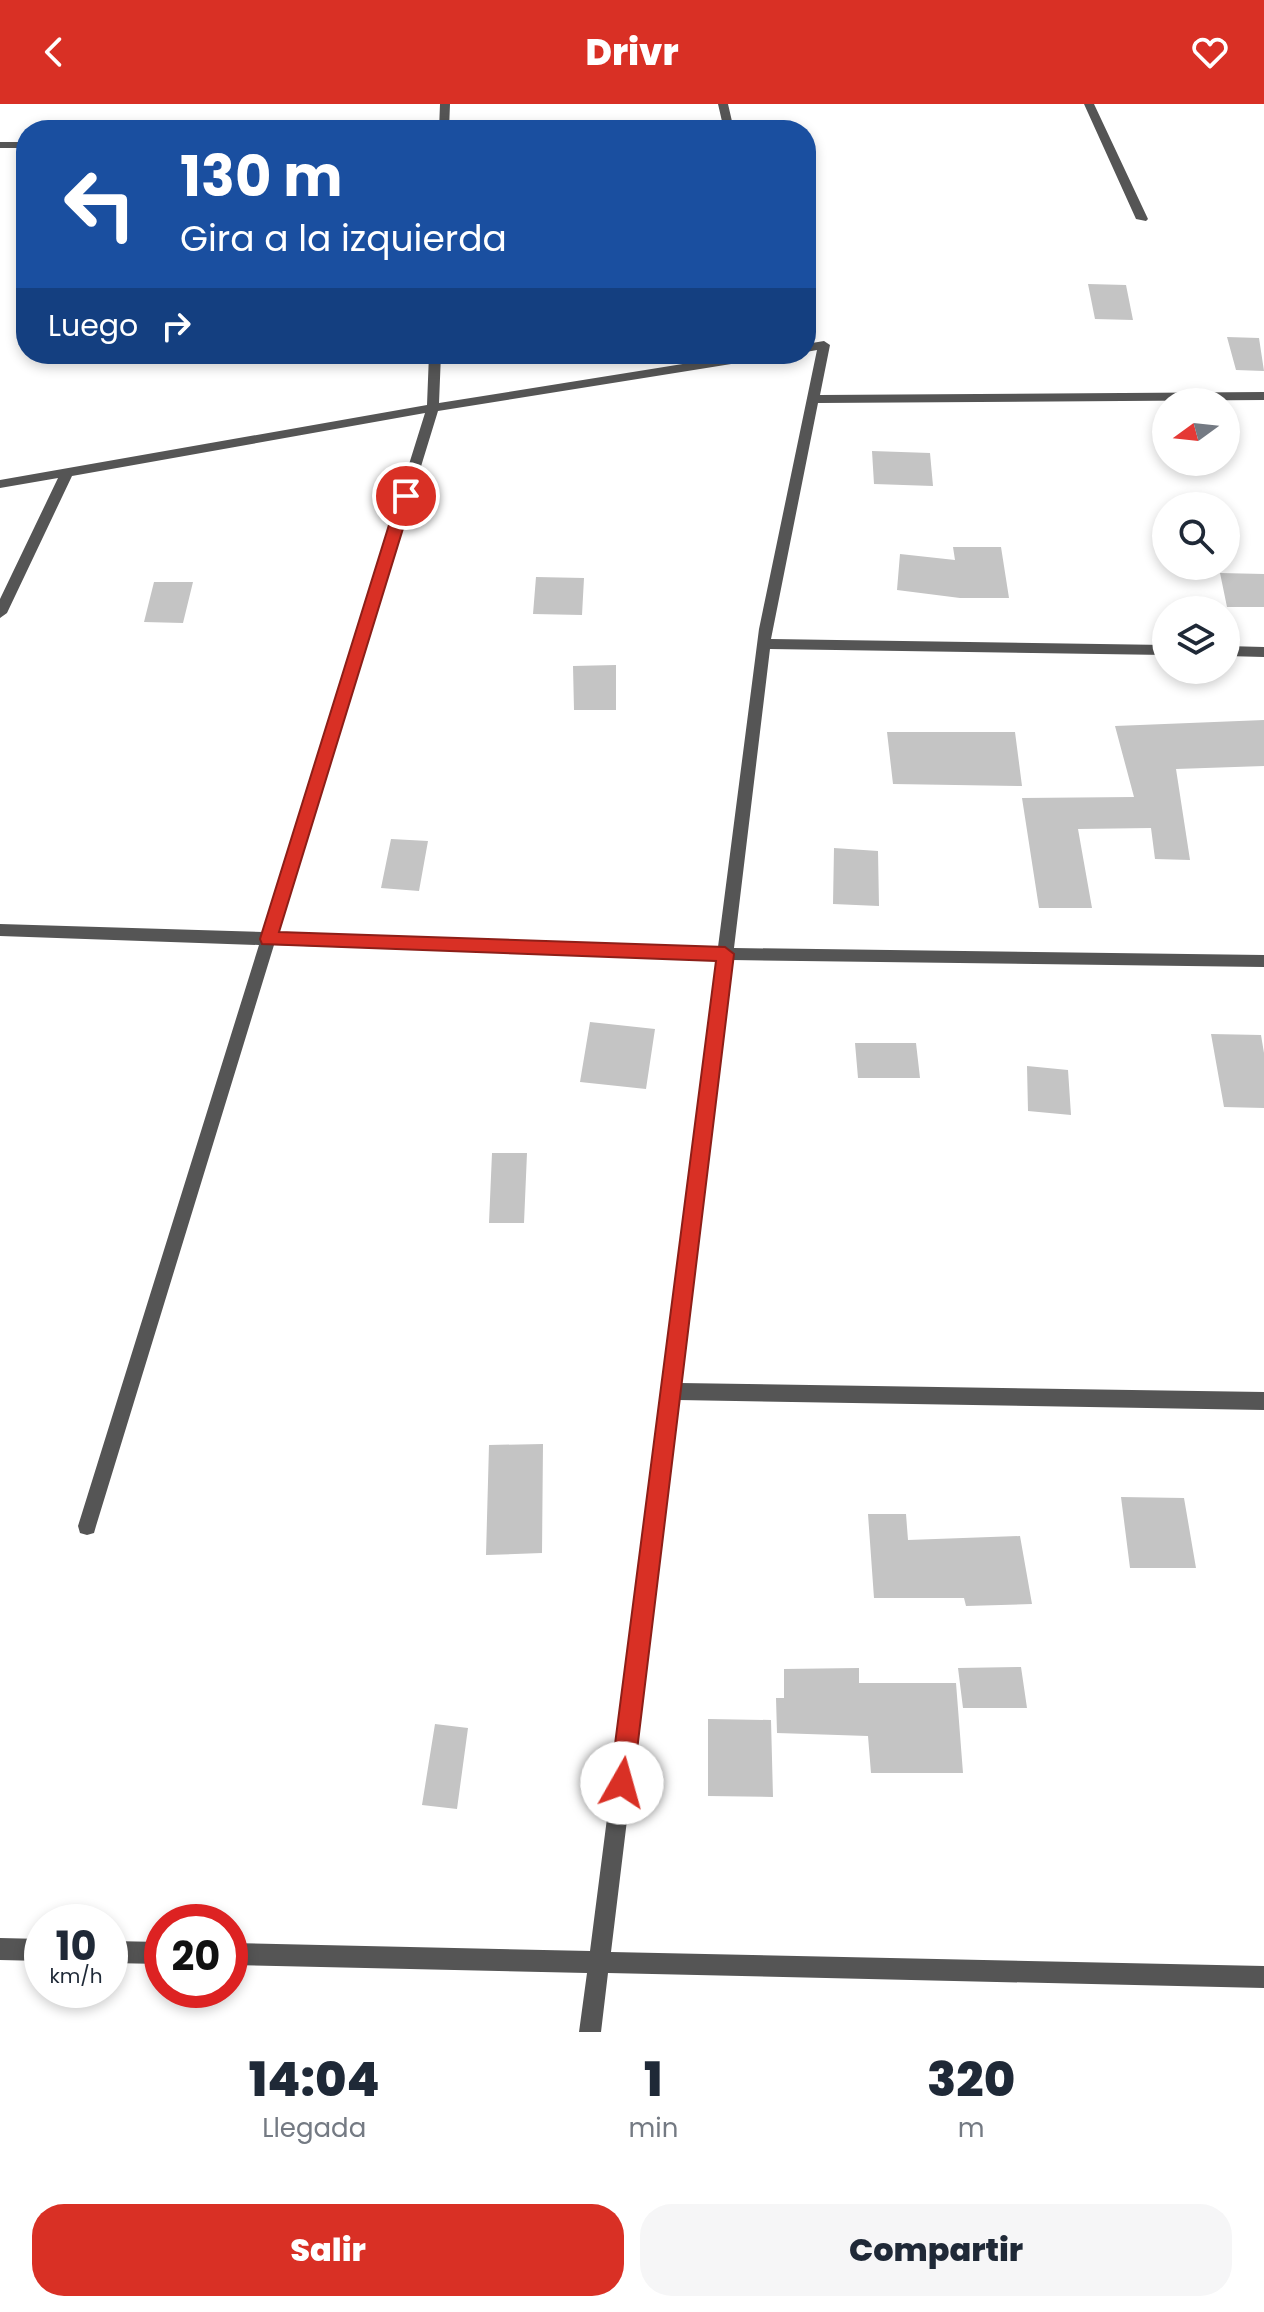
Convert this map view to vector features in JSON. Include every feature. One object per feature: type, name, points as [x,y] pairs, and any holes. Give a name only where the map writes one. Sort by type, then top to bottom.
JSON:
[{"type":"street","points":[[1089,104],[1142,219]]},
{"type":"street","points":[[590,2032],[764,644],[824,345],[816,346]]},
{"type":"street","points":[[87,1526],[433,408],[435,364]]},
{"type":"street","points":[[0,484],[706,364]]},
{"type":"street","points":[[813,399],[1264,396]]},
{"type":"street","points":[[0,613],[68,471]]},
{"type":"street","points":[[764,644],[1152,650]]},
{"type":"street","points":[[1240,651],[1264,652]]},
{"type":"street","points":[[0,930],[725,954],[1264,961]]},
{"type":"street","points":[[671,1391],[1264,1401]]},
{"type":"street","points":[[0,1949],[24,1950]]},
{"type":"street","points":[[248,1954],[1264,1977]]},
{"type":"building","points":[[1088,284],[1126,285],[1133,320],[1095,319]]},
{"type":"building","points":[[1227,337],[1259,338],[1264,371],[1236,370]]},
{"type":"building","points":[[872,451],[930,453],[933,486],[874,484]]},
{"type":"building","points":[[953,547],[1001,547],[1009,598],[960,598],[897,590],[900,554],[955,560]]},
{"type":"building","points":[[1240,573],[1264,574],[1264,607],[1240,607],[1240,596],[1225,596],[1221,580],[1240,580]]},
{"type":"building","points":[[536,577],[584,578],[582,615],[533,614]]},
{"type":"building","points":[[154,582],[193,582],[183,623],[144,622]]},
{"type":"building","points":[[616,665],[616,710],[574,710],[573,666]]},
{"type":"building","points":[[1264,720],[1264,766],[1176,769],[1190,860],[1155,859],[1151,828],[1078,829],[1092,908],[1039,908],[1022,798],[1134,797],[1115,726]]},
{"type":"building","points":[[887,732],[1015,732],[1022,786],[893,784]]},
{"type":"building","points":[[391,839],[428,841],[419,891],[381,888]]},
{"type":"building","points":[[834,848],[878,851],[879,906],[833,904]]},
{"type":"building","points":[[590,1022],[655,1029],[646,1089],[580,1082]]},
{"type":"building","points":[[1211,1034],[1261,1035],[1264,1108],[1224,1107]]},
{"type":"building","points":[[855,1043],[916,1043],[920,1078],[858,1078]]},
{"type":"building","points":[[1027,1066],[1068,1070],[1071,1115],[1028,1111]]},
{"type":"building","points":[[492,1153],[527,1153],[524,1223],[489,1223]]},
{"type":"building","points":[[543,1444],[542,1553],[486,1555],[489,1445]]},
{"type":"building","points":[[1121,1497],[1184,1498],[1196,1568],[1130,1568]]},
{"type":"building","points":[[868,1514],[906,1514],[908,1540],[1020,1536],[1032,1604],[966,1606],[964,1598],[874,1598]]},
{"type":"building","points":[[1021,1667],[1027,1708],[963,1708],[958,1668]]},
{"type":"building","points":[[859,1668],[859,1683],[956,1683],[963,1773],[871,1773],[868,1736],[777,1733],[776,1698],[784,1698],[784,1669]]},
{"type":"building","points":[[708,1719],[771,1720],[773,1797],[708,1796]]},
{"type":"building","points":[[435,1724],[468,1728],[457,1809],[422,1805]]},
{"type":"route","points":[[406,496],[268,939],[725,954],[622,1783]]}]
